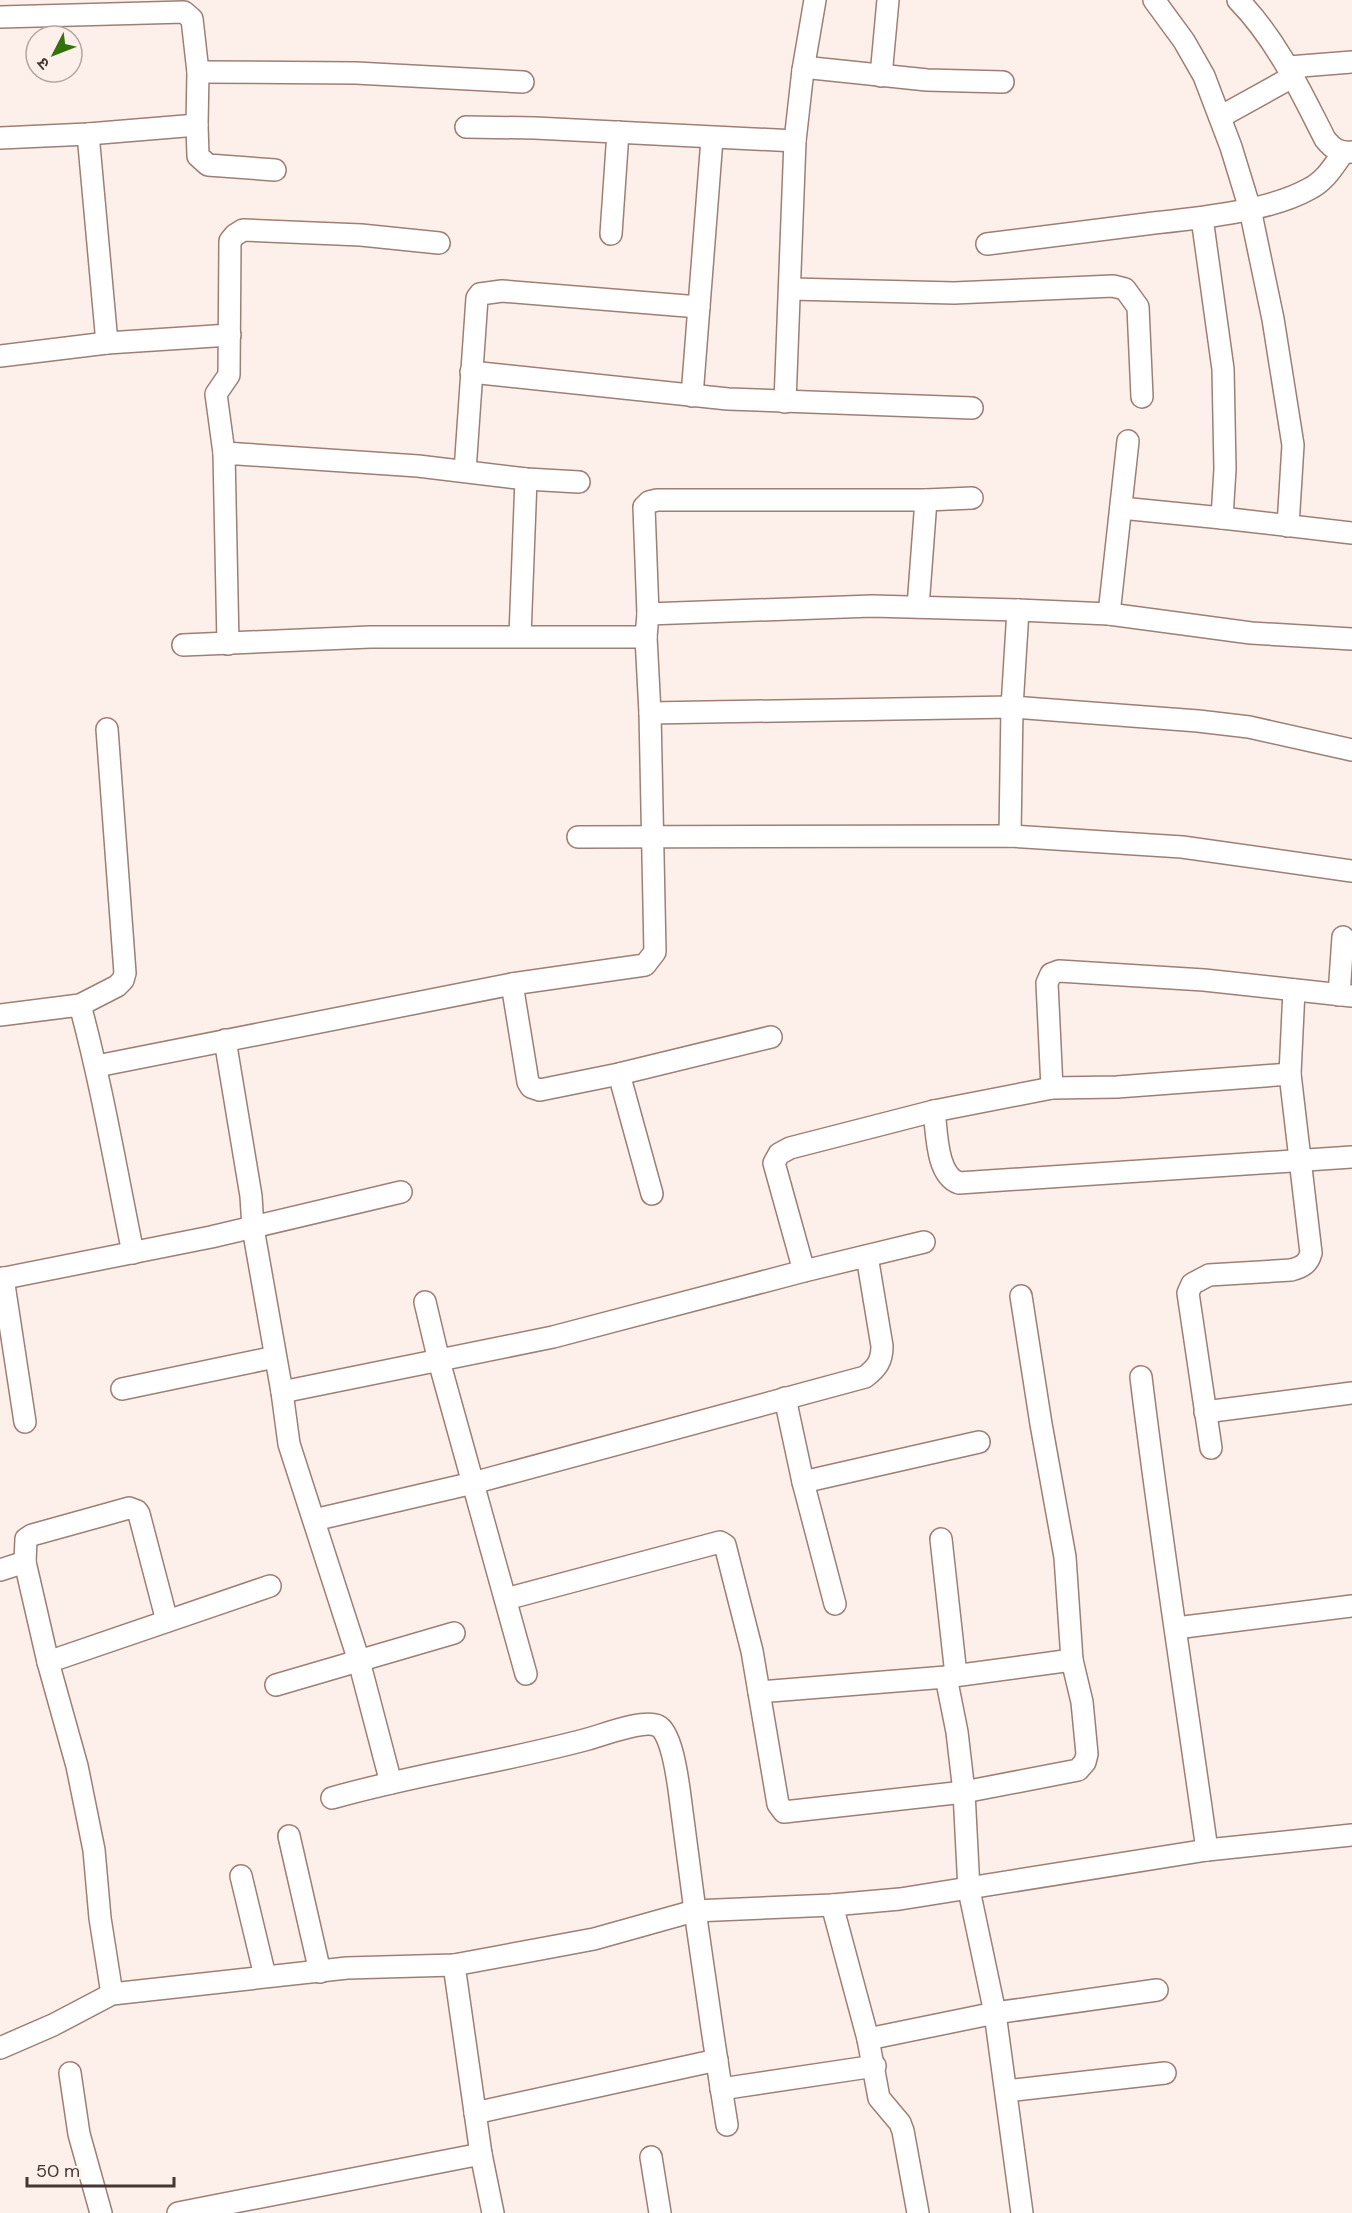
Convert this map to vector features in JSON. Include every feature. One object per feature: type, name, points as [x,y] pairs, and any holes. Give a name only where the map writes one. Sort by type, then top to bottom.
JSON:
[{"type":"street","points":[[785,402],[795,141],[814,0]]},
{"type":"street","points":[[881,76],[888,0]]},
{"type":"street","points":[[1154,0],[1185,41],[1204,76],[1250,209],[1273,319],[1293,445],[1288,526]]},
{"type":"street","points":[[987,244],[1202,218],[1250,209],[1298,195],[1312,188],[1324,178],[1347,153],[1333,148],[1325,139],[1291,72],[1238,0]]},
{"type":"street","points":[[0,17],[141,7],[184,12],[192,19],[198,72],[198,156],[208,165],[275,170]]},
{"type":"street","points":[[1220,117],[1291,72],[1352,62]]},
{"type":"street","points":[[803,70],[812,68],[927,80],[1003,82]]},
{"type":"street","points":[[198,72],[356,73],[522,82]]},
{"type":"street","points":[[0,138],[88,134],[197,125]]},
{"type":"street","points":[[466,127],[795,141]]},
{"type":"street","points":[[612,234],[618,132]]},
{"type":"street","points":[[88,134],[107,343]]},
{"type":"street","points":[[692,396],[712,139]]},
{"type":"street","points":[[1202,218],[1223,369],[1225,469],[1222,518]]},
{"type":"street","points":[[228,644],[224,453],[216,394],[229,375],[230,241],[243,230],[361,235],[439,243]]},
{"type":"street","points":[[791,289],[954,293],[1113,286],[1125,289],[1138,307],[1142,397]]},
{"type":"street","points":[[465,471],[477,298],[480,294],[502,291],[699,307]]},
{"type":"street","points":[[0,356],[107,343],[230,335]]},
{"type":"street","points":[[471,372],[692,396],[785,402],[972,408]]},
{"type":"street","points":[[1109,614],[1128,441]]},
{"type":"street","points":[[224,453],[418,466],[526,479],[579,482]]},
{"type":"street","points":[[520,636],[526,479]]},
{"type":"street","points":[[97,1066],[512,984],[645,965],[655,952],[644,507],[649,502],[657,500],[972,498]]},
{"type":"street","points":[[918,607],[926,500]]},
{"type":"street","points":[[1121,508],[1352,533]]},
{"type":"street","points":[[648,614],[872,606],[1018,610],[1109,614],[1251,633],[1352,639]]},
{"type":"street","points":[[1010,836],[1012,707],[1018,610]]},
{"type":"street","points":[[183,645],[370,637],[646,637]]},
{"type":"street","points":[[650,713],[1012,707],[1219,723],[1250,727],[1352,750]]},
{"type":"street","points":[[0,1015],[80,1005],[117,986],[123,980],[125,974],[106,729]]},
{"type":"street","points":[[578,837],[1010,836],[1182,847],[1352,871]]},
{"type":"street","points":[[1052,1088],[1047,983],[1051,974],[1059,971],[1204,980],[1346,996],[1343,937]]},
{"type":"street","points":[[512,984],[528,1082],[531,1087],[540,1090],[619,1074],[771,1037]]},
{"type":"street","points":[[1210,1448],[1188,1293],[1192,1284],[1209,1275],[1291,1270],[1302,1267],[1309,1261],[1311,1252],[1290,1074],[1294,990]]},
{"type":"street","points":[[80,1005],[97,1066],[133,1253]]},
{"type":"street","points":[[225,1040],[251,1196],[253,1228],[292,1458],[359,1661],[391,1783]]},
{"type":"street","points":[[619,1074],[652,1194]]},
{"type":"street","points":[[804,1271],[774,1163],[778,1154],[790,1148],[934,1111],[1052,1088],[1117,1087],[1290,1074]]},
{"type":"street","points":[[934,1111],[942,1166],[951,1180],[959,1183],[1352,1157]]},
{"type":"street","points":[[25,1422],[2,1279],[253,1228],[401,1192]]},
{"type":"street","points":[[282,1392],[579,1331],[804,1271],[924,1242]]},
{"type":"street","points":[[314,1520],[473,1483],[865,1377],[875,1370],[882,1358],[867,1256]]},
{"type":"street","points":[[506,1599],[720,1542],[725,1545],[752,1652],[778,1804],[784,1812],[964,1792],[1078,1770],[1085,1762],[1087,1754],[1082,1702],[1072,1660],[1065,1557],[1021,1296]]},
{"type":"street","points":[[425,1302],[439,1361],[526,1674]]},
{"type":"street","points":[[122,1389],[275,1357]]},
{"type":"street","points":[[1141,1377],[1155,1492],[1207,1850]]},
{"type":"street","points":[[1205,1412],[1352,1393]]},
{"type":"street","points":[[785,1398],[803,1482],[835,1604]]},
{"type":"street","points":[[803,1482],[979,1442]]},
{"type":"street","points":[[112,1994],[100,1918],[94,1850],[77,1766],[48,1662],[25,1562],[25,1542],[32,1535],[133,1508],[139,1514],[167,1621]]},
{"type":"street","points":[[941,1539],[951,1676],[964,1792],[969,1890],[995,2013],[1022,2213]]},
{"type":"street","points":[[0,1570],[25,1562]]},
{"type":"street","points":[[48,1662],[270,1586]]},
{"type":"street","points":[[1176,1628],[1352,1606]]},
{"type":"street","points":[[276,1685],[454,1633]]},
{"type":"street","points":[[759,1692],[951,1676],[1072,1660]]},
{"type":"street","points":[[332,1798],[558,1747],[635,1726],[652,1724],[660,1726],[666,1734],[676,1772],[694,1911],[727,2125]]},
{"type":"street","points":[[0,2048],[53,2025],[112,1994],[347,1968],[454,1965],[594,1939],[694,1911],[832,1905],[900,1899],[969,1890],[1207,1850],[1352,1835]]},
{"type":"street","points":[[289,1836],[320,1972]]},
{"type":"street","points":[[241,1876],[265,1977]]},
{"type":"street","points":[[832,1905],[875,2066],[879,2098],[900,2123],[903,2132],[918,2213]]},
{"type":"street","points":[[454,1965],[481,2154],[493,2213]]},
{"type":"street","points":[[868,2039],[995,2013],[1157,1990]]},
{"type":"street","points":[[475,2114],[717,2060]]},
{"type":"street","points":[[721,2089],[875,2066]]},
{"type":"street","points":[[70,2073],[79,2134],[101,2213]]},
{"type":"street","points":[[1006,2091],[1165,2073]]},
{"type":"street","points":[[178,2213],[481,2154]]},
{"type":"street","points":[[651,2157],[660,2213]]}]
